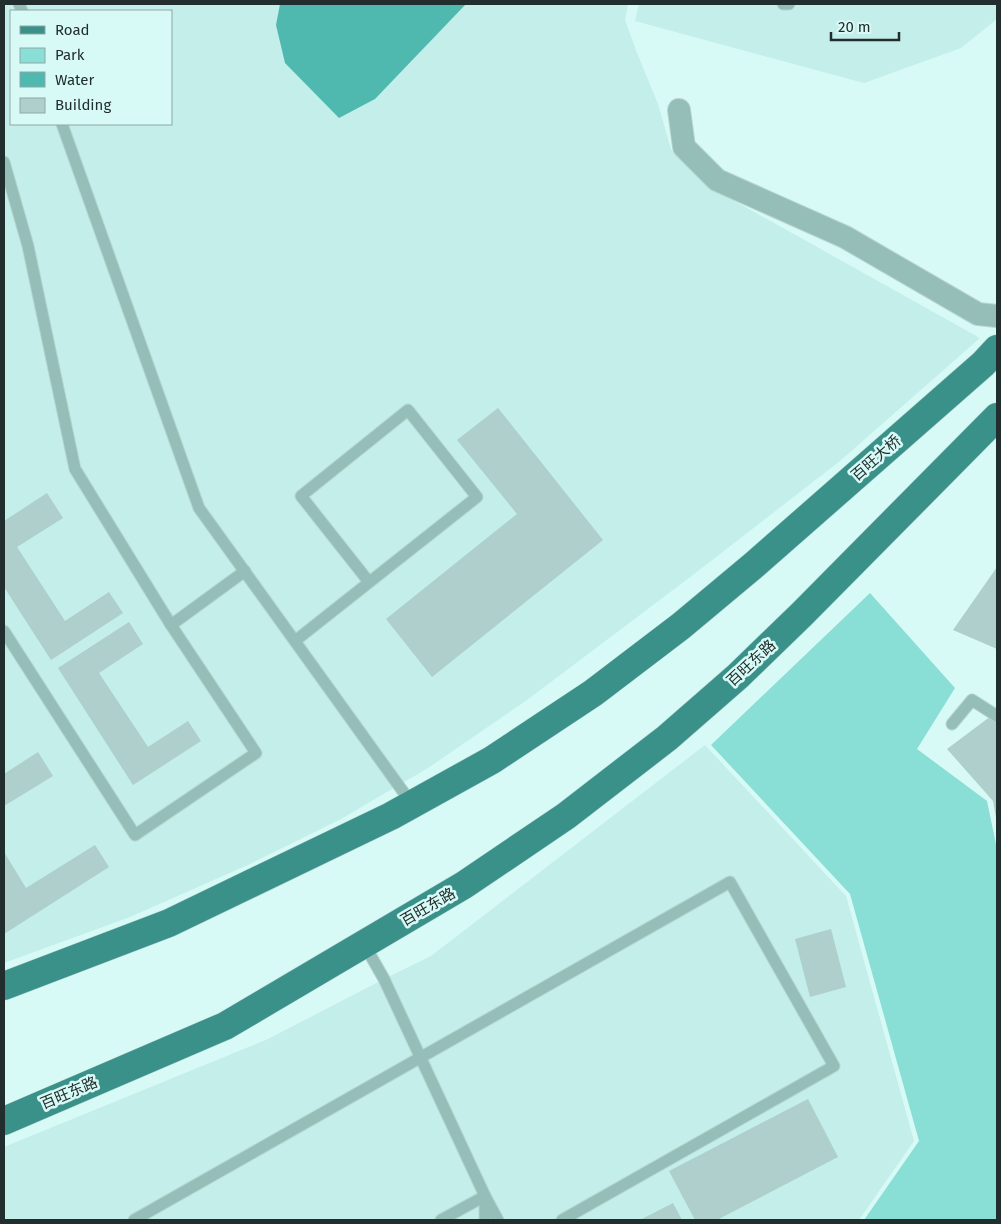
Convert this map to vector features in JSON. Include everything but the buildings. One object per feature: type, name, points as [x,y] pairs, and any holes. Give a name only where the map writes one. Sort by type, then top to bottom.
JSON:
[{"type":"main road","name":"百旺大桥","points":[[412,804],[492,760],[593,693],[681,626],[754,565],[983,364],[997,349]]},
{"type":"main road","name":"百旺东路","points":[[4,1121],[225,1026],[464,885],[566,816],[667,738],[738,676],[997,417]]},
{"type":"main road","points":[[4,986],[169,923],[412,804]]},
{"type":"street","points":[[678,110],[684,147],[717,180],[846,237],[978,314],[997,316]]},
{"type":"lane","points":[[783,4],[789,4]]},
{"type":"lane","points":[[62,125],[199,508],[412,804]]},
{"type":"lane","points":[[4,162],[28,246],[75,469],[171,625],[256,753],[135,835],[4,631]]},
{"type":"lane","points":[[295,641],[477,496],[408,410],[301,496],[369,582]]},
{"type":"lane","points":[[171,625],[245,571]]},
{"type":"lane","points":[[952,724],[972,700],[997,716]]},
{"type":"lane","points":[[134,1220],[730,882],[834,1066],[562,1220]]},
{"type":"lane","points":[[364,944],[384,979],[498,1220]]},
{"type":"lane","points":[[441,1220],[485,1196]]},
{"type":"lane","points":[[485,1196],[485,1220]]},
{"type":"shaded area","points":[[4,4],[628,4],[625,20],[658,104],[671,149],[691,170],[731,199],[980,338],[840,461],[527,700],[428,768],[341,819],[250,864],[130,917],[4,963]]},
{"type":"shaded area","points":[[639,4],[997,4],[997,19],[961,48],[864,83],[635,21]]},
{"type":"shaded area","points":[[705,745],[846,896],[914,1141],[859,1220],[4,1220],[4,1147],[268,1039],[431,956]]},
{"type":"green space","points":[[870,593],[955,688],[917,749],[987,801],[997,849],[997,1220],[864,1220],[919,1141],[850,894],[711,745]]},
{"type":"water","points":[[280,4],[466,4],[375,99],[339,118],[285,63],[276,25]]}]
